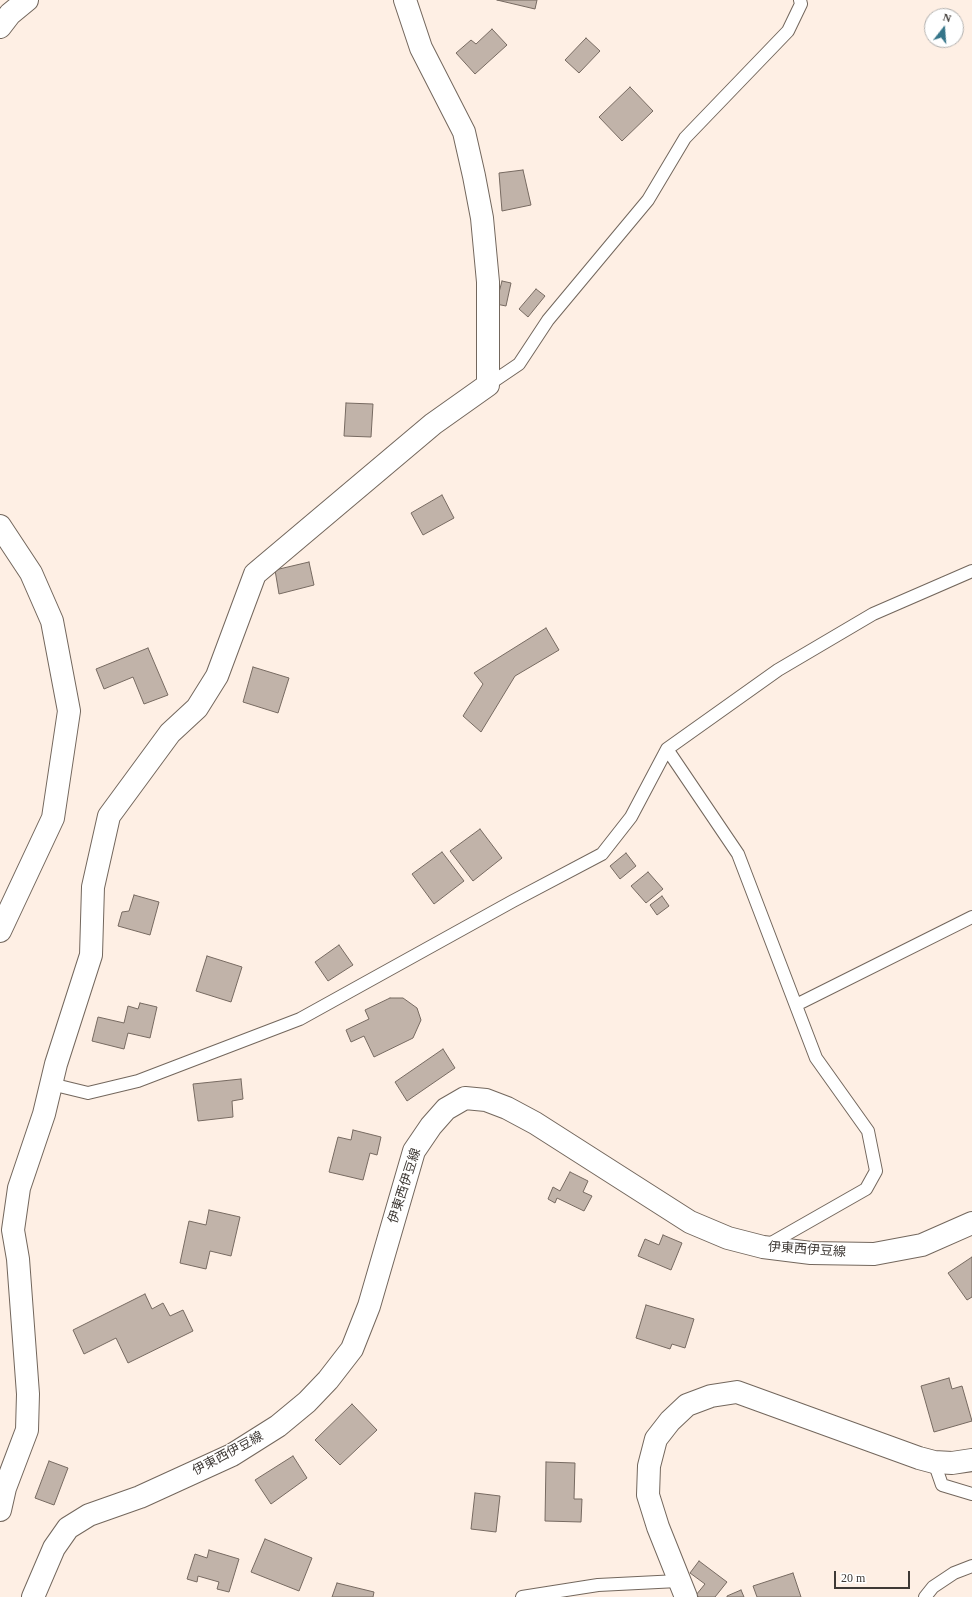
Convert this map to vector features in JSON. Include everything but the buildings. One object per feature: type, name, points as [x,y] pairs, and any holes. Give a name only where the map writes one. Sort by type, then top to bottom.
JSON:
[{"type":"street","points":[[0,27],[10,14],[27,0]]},
{"type":"street","points":[[0,1510],[4,1488],[27,1430],[28,1394],[18,1259],[13,1230],[19,1188],[44,1114],[51,1084],[91,955],[92,887],[109,816],[170,733],[197,708],[217,676],[255,574],[433,424],[488,385],[488,282],[482,218],[474,176],[464,132],[421,48],[405,0]]},
{"type":"street","points":[[0,526],[31,573],[52,621],[69,711],[53,818],[0,931]]},
{"type":"street","name":"伊東西伊豆線","points":[[33,1597],[54,1548],[68,1528],[89,1515],[140,1497],[232,1455],[278,1426],[307,1402],[328,1380],[352,1349],[369,1306],[414,1151],[430,1126],[441,1114],[446,1109],[465,1098],[486,1100],[535,1123],[690,1222],[728,1238],[763,1248],[810,1253],[874,1254],[922,1245],[972,1223]]},
{"type":"street","points":[[682,1589],[648,1495],[649,1466],[656,1439],[670,1420],[687,1405],[710,1396],[737,1392],[934,1462],[952,1463],[972,1460]]},
{"type":"lane","points":[[488,385],[519,364],[548,320],[648,200],[685,138],[788,31],[801,4],[800,0]]},
{"type":"lane","points":[[51,1084],[88,1093],[138,1081],[300,1019],[513,901],[602,854],[631,817],[667,749],[778,670],[873,614],[972,571]]},
{"type":"lane","points":[[667,749],[738,854],[816,1058],[868,1131],[876,1171],[866,1189],[763,1248]]},
{"type":"lane","points":[[796,1005],[972,917]]},
{"type":"lane","points":[[934,1462],[942,1484],[972,1494]]},
{"type":"lane","points":[[925,1597],[933,1587],[954,1573],[972,1566]]},
{"type":"lane","points":[[522,1597],[598,1585],[682,1589]]}]
